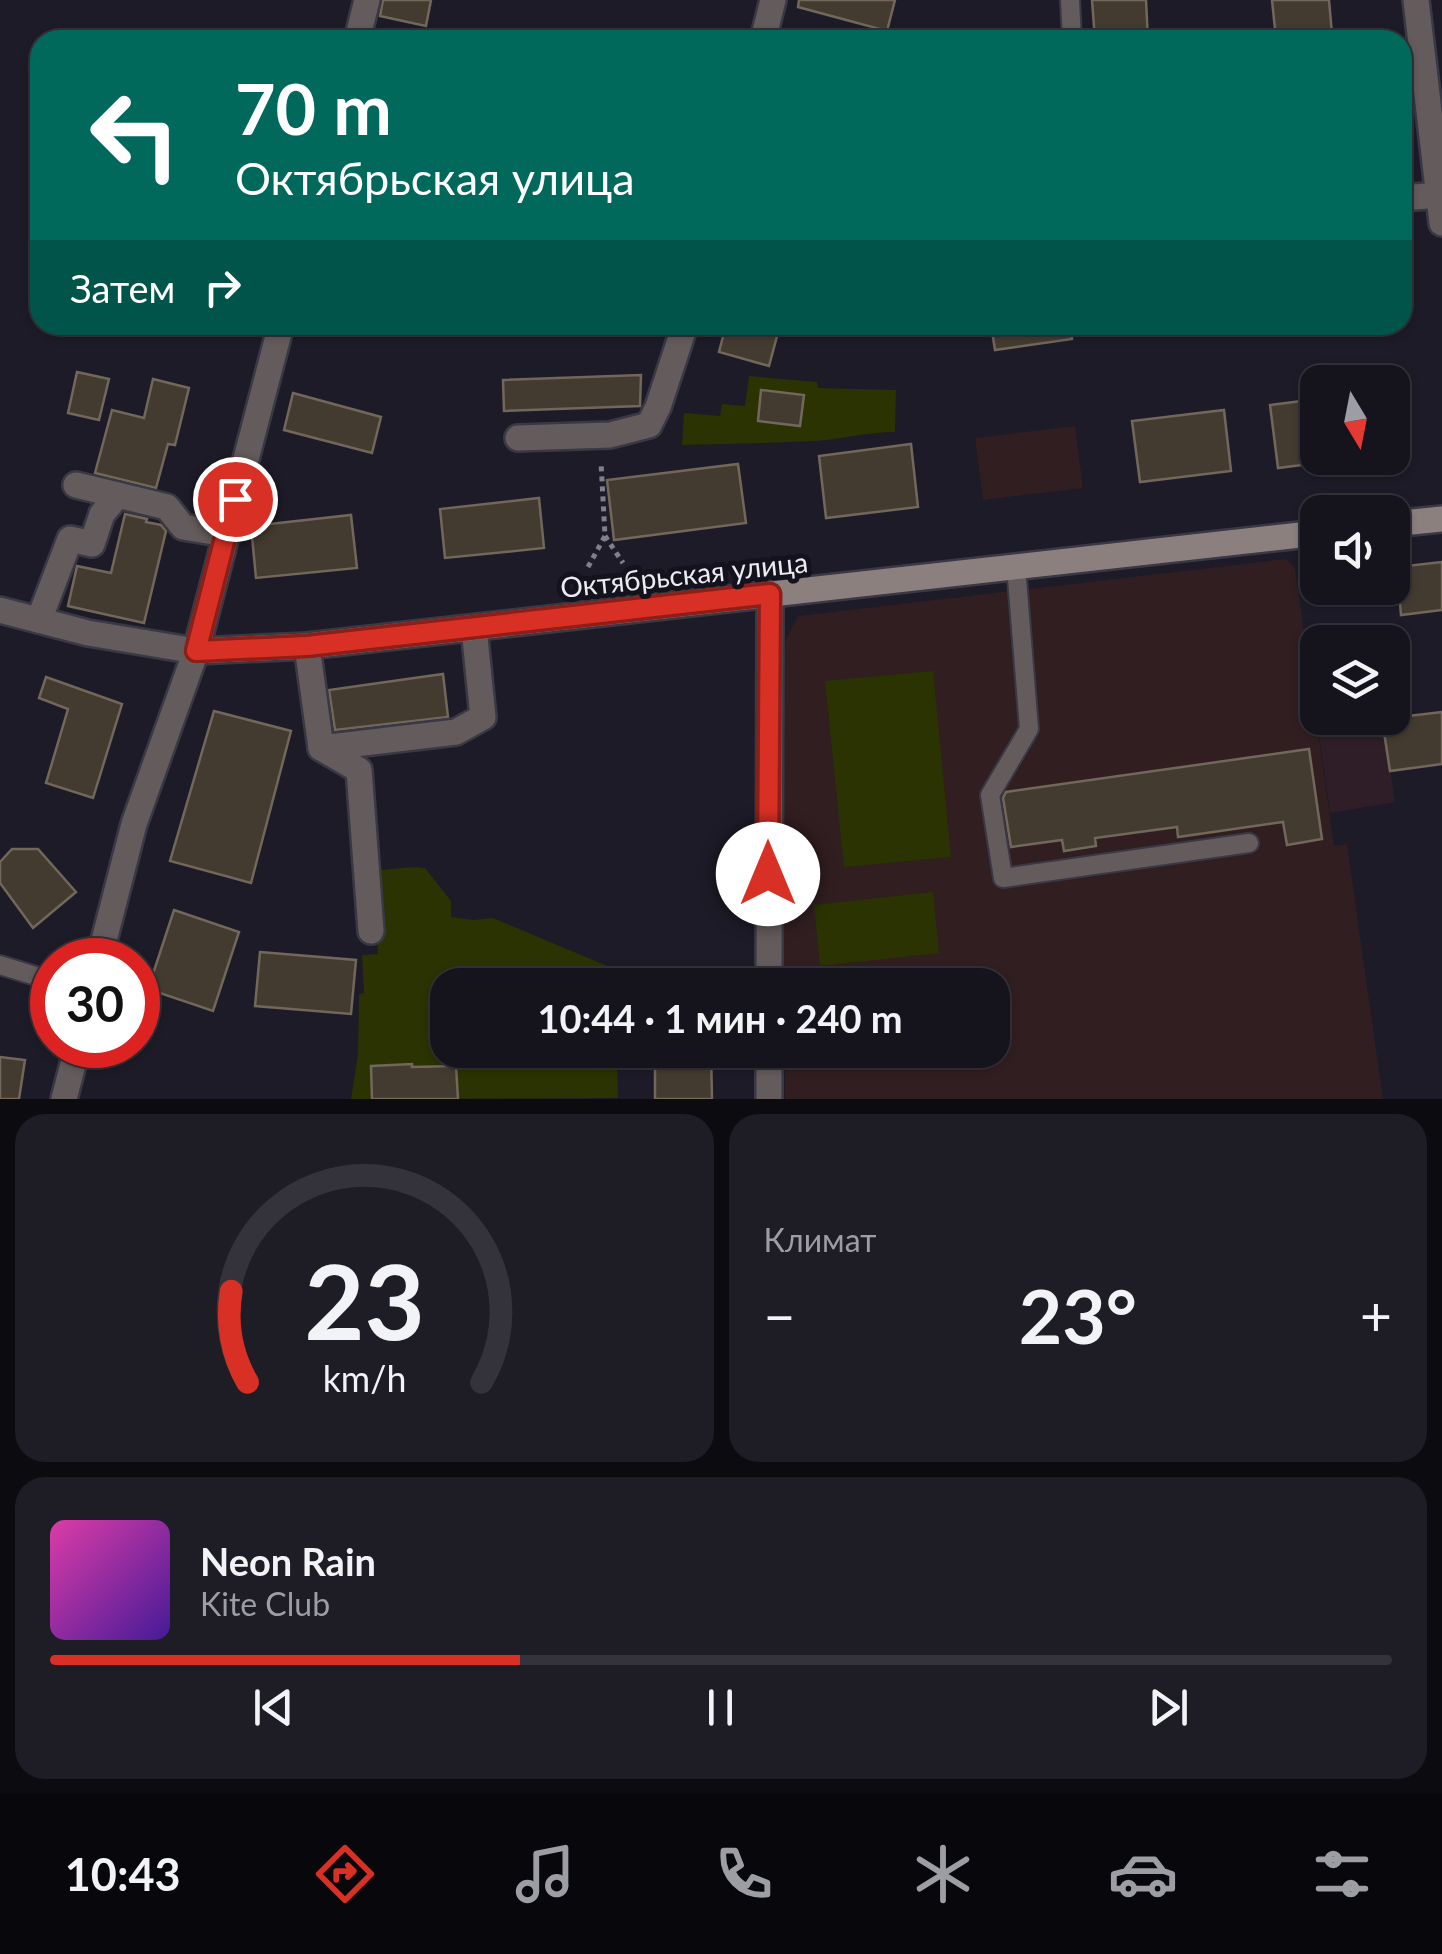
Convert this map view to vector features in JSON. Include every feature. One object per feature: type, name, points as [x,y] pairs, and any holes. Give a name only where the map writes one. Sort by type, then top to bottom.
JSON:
[{"type":"street","points":[[360,30],[368,0]]},
{"type":"street","points":[[766,30],[774,0]]},
{"type":"street","points":[[1416,0],[1442,223]]},
{"type":"street","points":[[1412,197],[1439,195]]},
{"type":"street","points":[[106,938],[134,824],[196,651],[278,335]]},
{"type":"street","points":[[518,438],[610,436],[649,425],[682,335]]},
{"type":"street","points":[[76,485],[167,507],[183,527],[225,534]]},
{"type":"street","points":[[39,620],[70,539],[92,544],[102,514],[118,495]]},
{"type":"street","points":[[1410,522],[1442,519]]},
{"type":"street","name":"Октябрьская улица","points":[[0,610],[88,633],[196,651],[307,646],[1300,535]]},
{"type":"street","points":[[769,968],[770,594]]},
{"type":"street","points":[[321,748],[456,732],[484,717],[474,628]]},
{"type":"street","points":[[307,646],[321,748]]},
{"type":"street","points":[[321,748],[359,770],[371,931]]},
{"type":"street","points":[[64,1099],[72,1068]]},
{"type":"street","points":[[769,1068],[769,1099]]},
{"type":"lane","points":[[1070,0],[1072,30]]},
{"type":"lane","points":[[1016,566],[1029,729],[990,795],[1003,878],[1249,843]]},
{"type":"lane","points":[[0,965],[30,974]]},
{"type":"path","points":[[588,567],[605,536],[602,462],[610,436]]},
{"type":"path","points":[[605,536],[623,563]]},
{"type":"shaded area","points":[[1075,426],[1083,488],[983,500],[975,438]]},
{"type":"shaded area","points":[[1286,559],[1295,568],[1303,625],[1300,735],[1318,735],[1334,846],[1347,844],[1383,1099],[785,1099],[785,1068],[1010,1068],[1010,968],[784,968],[782,664],[786,639],[798,616]]},
{"type":"shaded area","points":[[1319,735],[1385,735],[1395,802],[1330,813]]},
{"type":"green space","points":[[749,376],[817,382],[818,388],[896,390],[895,432],[816,441],[682,445],[684,413],[720,416],[722,404],[745,406]]},
{"type":"green space","points":[[933,671],[951,857],[844,867],[825,681]]},
{"type":"green space","points":[[425,868],[451,901],[451,917],[493,918],[612,968],[430,968],[430,1068],[617,1068],[618,1098],[351,1099],[358,1054],[359,994],[364,993],[362,955],[378,954],[372,871]]},
{"type":"green space","points":[[933,892],[939,953],[820,966],[814,905]]},
{"type":"building","points":[[383,0],[431,0],[426,26],[380,16]]},
{"type":"building","points":[[799,0],[895,0],[887,30],[798,7]]},
{"type":"building","points":[[1092,0],[1146,0],[1148,30],[1094,30]]},
{"type":"building","points":[[1272,0],[1329,0],[1332,30],[1275,30]]},
{"type":"building","points":[[723,335],[777,335],[769,366],[719,352]]},
{"type":"building","points":[[993,335],[1072,335],[1072,339],[995,350]]},
{"type":"building","points":[[77,372],[109,379],[99,420],[68,413]]},
{"type":"building","points":[[641,375],[640,406],[504,411],[503,380]]},
{"type":"building","points":[[153,379],[189,388],[175,445],[168,444],[156,488],[95,473],[112,410],[144,418]]},
{"type":"building","points":[[761,390],[804,395],[800,426],[758,421]]},
{"type":"building","points":[[293,393],[381,417],[372,453],[284,430]]},
{"type":"building","points":[[1300,401],[1300,465],[1278,468],[1270,405]]},
{"type":"building","points":[[1224,410],[1231,471],[1140,482],[1132,421]]},
{"type":"building","points":[[911,444],[918,507],[826,518],[819,456]]},
{"type":"building","points":[[738,464],[746,523],[614,540],[607,480]]},
{"type":"building","points":[[539,498],[544,548],[445,558],[440,509]]},
{"type":"building","points":[[125,514],[147,519],[146,522],[161,525],[166,531],[144,623],[68,606],[77,566],[111,573]]},
{"type":"building","points":[[351,515],[357,568],[256,578],[251,526]]},
{"type":"building","points":[[1442,562],[1442,610],[1401,615],[1400,605],[1410,605],[1410,566]]},
{"type":"building","points":[[443,674],[448,717],[335,730],[329,690]]},
{"type":"building","points":[[46,677],[122,704],[93,798],[46,783],[68,709],[39,698]]},
{"type":"building","points":[[214,711],[291,731],[251,883],[170,861]]},
{"type":"building","points":[[1442,712],[1442,764],[1390,771],[1384,735],[1410,735],[1410,716]]},
{"type":"building","points":[[1309,749],[1322,839],[1287,845],[1283,822],[1178,837],[1177,827],[1095,838],[1096,846],[1064,851],[1062,840],[1011,847],[1003,798],[1006,792]]},
{"type":"building","points":[[12,849],[38,849],[76,892],[33,928],[0,883],[0,862]]},
{"type":"building","points":[[174,910],[239,932],[213,1011],[160,993],[160,953]]},
{"type":"building","points":[[260,952],[356,960],[351,1014],[255,1006]]},
{"type":"building","points":[[0,1057],[25,1060],[19,1099],[0,1099]]},
{"type":"building","points":[[371,1066],[456,1068],[458,1099],[372,1099]]},
{"type":"building","points":[[655,1068],[711,1068],[712,1099],[655,1099]]},
{"type":"route","points":[[235,499],[196,651],[307,646],[770,594],[768,874]]}]
